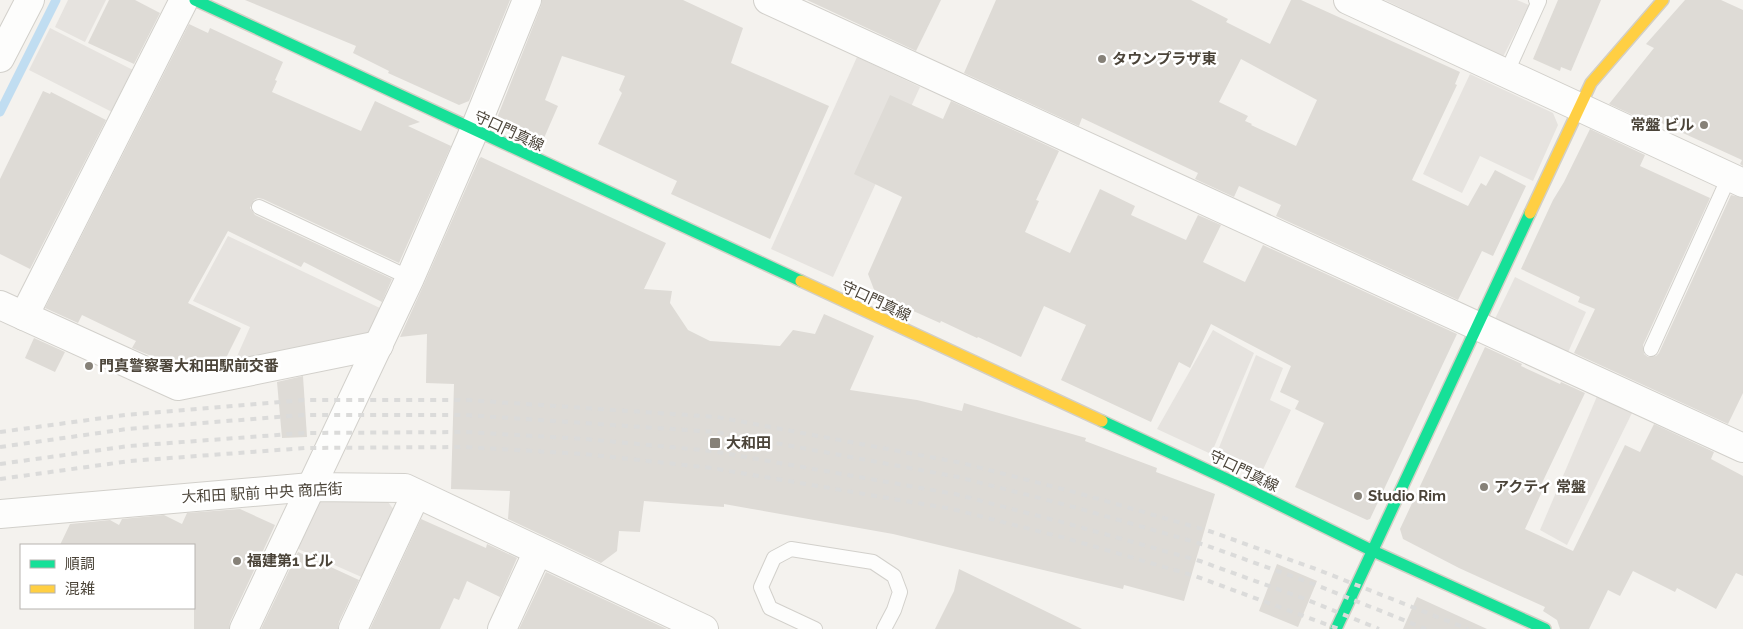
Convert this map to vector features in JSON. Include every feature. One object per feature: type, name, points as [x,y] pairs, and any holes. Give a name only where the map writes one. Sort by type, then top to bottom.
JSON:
[{"type":"main road","name":"守口門真線","points":[[195,0],[1231,481],[1373,551],[1545,629]]},
{"type":"main road","points":[[1336,629],[1591,83],[1663,0]]},
{"type":"street","points":[[0,58],[30,0]]},
{"type":"street","points":[[184,0],[12,311],[178,386],[379,345]]},
{"type":"street","points":[[244,629],[410,278],[474,131],[527,0]]},
{"type":"street","points":[[768,0],[1743,448]]},
{"type":"street","points":[[1348,0],[1736,180]]},
{"type":"street","name":"大和田 駅前 中央 商店街","points":[[0,514],[311,487],[405,488],[692,626]]},
{"type":"street","points":[[353,629],[416,494]]},
{"type":"street","points":[[502,629],[538,551]]},
{"type":"lane","points":[[1506,74],[1539,1],[1536,0]]},
{"type":"lane","points":[[1651,349],[1736,180]]},
{"type":"lane","points":[[259,207],[410,278]]},
{"type":"lane","points":[[815,629],[770,608],[761,587],[774,558],[791,549],[873,562],[894,576],[900,592],[894,610],[884,629]]},
{"type":"shaded area","points":[[68,0],[106,0],[85,42],[55,27]]},
{"type":"shaded area","points":[[1385,0],[1517,0],[1529,5],[1503,57]]},
{"type":"shaded area","points":[[50,28],[135,71],[114,113],[29,70]]},
{"type":"shaded area","points":[[857,57],[920,87],[833,277],[771,249]]},
{"type":"shaded area","points":[[1470,74],[1553,113],[1558,125],[1533,181],[1480,156],[1462,193],[1423,174]]},
{"type":"shaded area","points":[[228,236],[382,309],[367,338],[231,370],[250,327],[193,301]]},
{"type":"shaded area","points":[[1515,277],[1586,312],[1566,357],[1492,325]]},
{"type":"shaded area","points":[[1213,330],[1254,353],[1211,454],[1157,429]]},
{"type":"shaded area","points":[[1256,355],[1283,368],[1270,400],[1291,410],[1260,476],[1216,455]]},
{"type":"shaded area","points":[[1598,394],[1632,413],[1567,545],[1540,530]]},
{"type":"shaded area","points":[[318,497],[384,497],[398,515],[366,579],[296,548]]},
{"type":"building","points":[[109,0],[135,0],[160,13],[134,64],[88,43]]},
{"type":"building","points":[[245,0],[510,0],[469,101],[459,105],[388,73],[389,71],[353,53],[356,46]]},
{"type":"building","points":[[542,0],[683,0],[743,28],[731,63],[829,106],[770,239],[671,194],[677,181],[598,144],[622,93],[619,90],[625,76],[562,56],[545,100],[558,106],[544,138],[497,118]]},
{"type":"building","points":[[807,0],[941,0],[916,51]]},
{"type":"building","points":[[996,0],[1191,0],[1228,19],[1226,22],[1270,44],[1291,0],[1301,0],[1460,72],[1455,84],[1457,85],[1412,180],[1468,206],[1481,183],[1486,186],[1495,170],[1526,186],[1493,256],[1482,251],[1458,300],[1276,216],[1281,205],[1239,186],[1234,197],[1195,179],[1198,173],[1082,118],[1079,126],[964,73]],"holes":[[[1241,59],[1317,100],[1296,146],[1251,125],[1245,121],[1248,116],[1219,102]]]},
{"type":"building","points":[[1558,0],[1601,0],[1571,71],[1561,67],[1560,71],[1533,59]]},
{"type":"building","points":[[1685,0],[1721,0],[1743,10],[1743,166],[1740,164],[1742,160],[1661,123],[1659,127],[1609,104],[1654,48],[1646,44]]},
{"type":"building","points":[[189,24],[208,33],[210,28],[283,62],[272,92],[361,131],[375,101],[420,122],[408,126],[451,146],[399,263],[263,199],[258,198],[254,200],[250,208],[255,215],[392,279],[382,302],[304,262],[301,267],[228,231],[188,303],[241,328],[225,360],[208,364],[198,359],[195,367],[183,369],[132,348],[136,341],[82,315],[78,323],[45,308]]},
{"type":"building","points":[[43,91],[50,94],[51,92],[106,120],[30,269],[0,254],[0,179]]},
{"type":"building","points":[[890,95],[943,119],[951,101],[1059,151],[1036,200],[1039,201],[1025,232],[1070,253],[1100,189],[1135,206],[1131,215],[1186,240],[1198,215],[1221,225],[1203,262],[1245,282],[1263,245],[1457,334],[1370,519],[1367,520],[1295,487],[1324,423],[1295,409],[1299,401],[1280,392],[1291,366],[1211,324],[1190,368],[1179,362],[1151,422],[1061,380],[1086,325],[1044,306],[1021,357],[891,301],[889,305],[878,300],[868,274],[902,197],[854,174]]},
{"type":"building","points":[[1590,129],[1645,155],[1640,166],[1710,198],[1643,345],[1644,354],[1648,357],[1656,356],[1659,353],[1731,195],[1743,198],[1743,393],[1728,424],[1574,353],[1595,309],[1578,302],[1580,297],[1521,269],[1553,200]]},
{"type":"building","points":[[481,157],[666,243],[644,289],[672,291],[670,303],[688,330],[710,341],[780,346],[793,330],[815,334],[824,314],[874,336],[850,390],[917,400],[962,411],[964,403],[1086,438],[1085,441],[1157,468],[1156,472],[1215,494],[1184,601],[1124,585],[1123,589],[893,534],[724,504],[724,507],[644,501],[640,532],[619,531],[617,551],[601,563],[508,519],[510,491],[451,489],[454,384],[426,383],[427,334],[400,337]]},
{"type":"building","points":[[34,338],[65,352],[55,372],[25,358]]},
{"type":"building","points":[[1485,347],[1560,384],[1561,382],[1585,393],[1542,483],[1545,485],[1525,529],[1573,551],[1625,445],[1640,452],[1654,424],[1714,452],[1711,459],[1743,476],[1743,576],[1736,573],[1716,609],[1677,588],[1675,592],[1633,571],[1620,596],[1608,590],[1589,629],[1560,629],[1557,620],[1543,611],[1545,607],[1459,568],[1403,539],[1400,529]]},
{"type":"building","points":[[303,376],[307,437],[282,438],[277,382]]},
{"type":"building","points":[[240,509],[275,525],[230,622],[229,629],[194,629],[195,544],[60,544],[70,524],[110,520],[119,525],[122,519],[164,515],[182,524],[187,513]]},
{"type":"building","points":[[421,519],[486,548],[487,544],[517,558],[500,597],[467,581],[459,600],[454,598],[440,629],[370,629]]},
{"type":"building","points":[[298,552],[359,580],[339,622],[338,629],[261,629]]},
{"type":"building","points":[[1277,564],[1317,581],[1298,627],[1259,611]]},
{"type":"building","points":[[959,569],[1082,629],[935,629],[954,591]]},
{"type":"building","points":[[546,572],[667,629],[519,629]]},
{"type":"building","points":[[1417,597],[1487,629],[1403,629]]},
{"type":"waterway","points":[[0,112],[56,0]]},
{"type":"railway","points":[[0,432],[125,415],[303,400],[467,400],[717,417],[962,463],[1078,493],[1209,531],[1316,569],[1468,629]]},
{"type":"railway","points":[[0,447],[127,429],[303,415],[466,415],[716,432],[958,477],[1074,507],[1205,545],[1311,583],[1426,629]]},
{"type":"railway","points":[[0,464],[129,446],[304,433],[466,432],[585,439],[712,451],[955,494],[1069,524],[1200,561],[1305,599],[1379,629]]},
{"type":"railway","points":[[0,479],[130,461],[305,448],[465,447],[584,454],[712,468],[952,509],[1065,538],[1195,576],[1339,629]]},
{"type":"traffic: fast","points":[[195,0],[801,281]]},
{"type":"traffic: fast","points":[[1336,629],[1530,213]]},
{"type":"traffic: fast","points":[[1102,421],[1231,481],[1373,551],[1545,629]]},
{"type":"traffic: slow","points":[[1530,213],[1591,83],[1663,0]]},
{"type":"traffic: slow","points":[[801,281],[1102,421]]},
{"type":"place","name":"タウンプラザ東","points":[[1102,59]]},
{"type":"place","name":"常盤 ビル","points":[[1704,125]]},
{"type":"place","name":"門真警察署大和田駅前交番","points":[[89,366]]},
{"type":"place","name":"大和田","points":[[715,443]]},
{"type":"place","name":"アクティ 常盤","points":[[1484,487]]},
{"type":"place","name":"Studio Rim","points":[[1358,496]]},
{"type":"place","name":"福建第1 ビル","points":[[237,561]]}]
